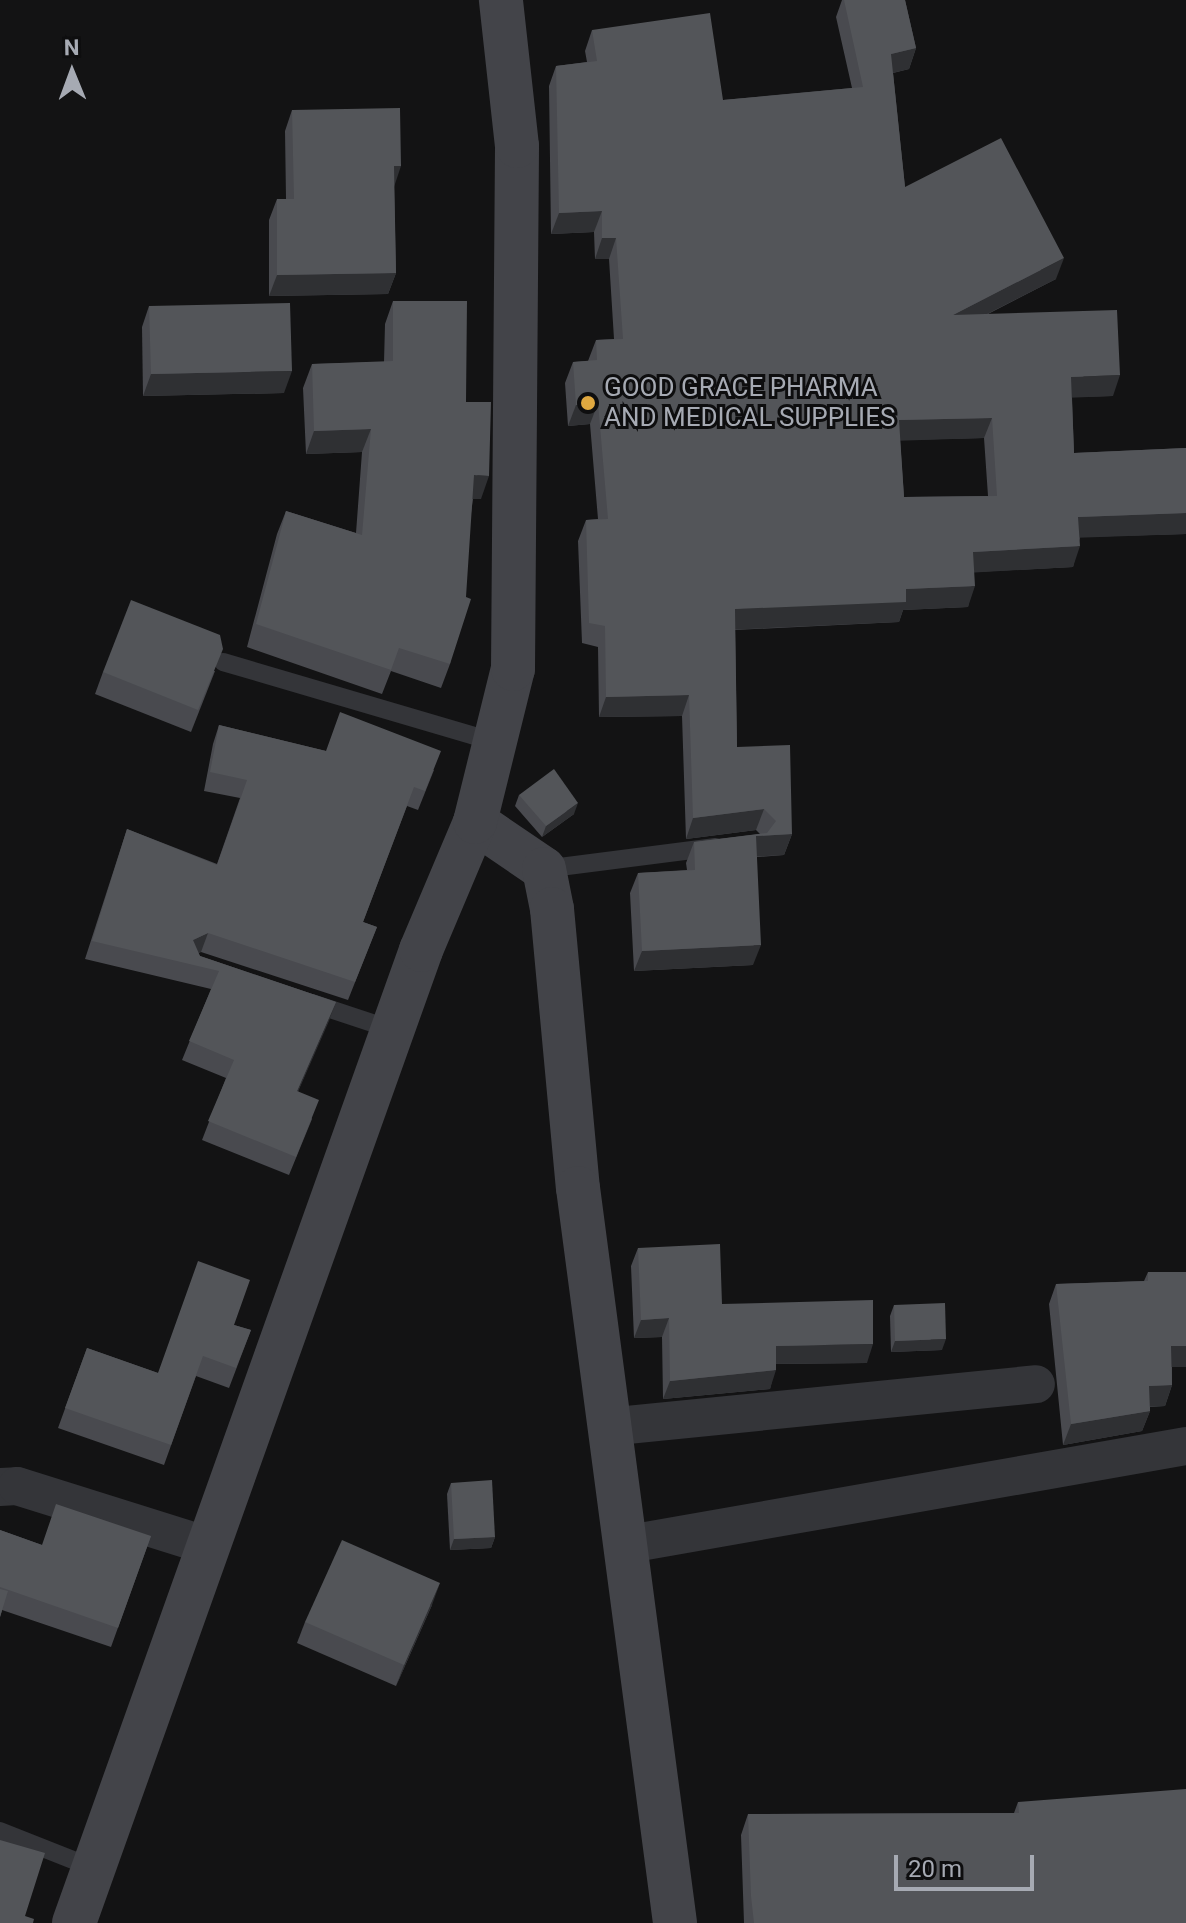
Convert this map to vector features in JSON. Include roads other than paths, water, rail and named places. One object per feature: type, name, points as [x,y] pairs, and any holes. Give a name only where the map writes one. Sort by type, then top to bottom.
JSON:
[{"type":"street","points":[[74,1923],[393,1030],[475,822],[513,669],[517,146],[501,0]]},
{"type":"street","points":[[475,822],[544,869],[560,966],[607,1427],[675,1923]]},
{"type":"street","points":[[607,1427],[1036,1384]]},
{"type":"street","points":[[623,1545],[1186,1446]]},
{"type":"street","points":[[0,1487],[17,1486],[209,1546]]},
{"type":"lane","points":[[223,662],[495,742]]},
{"type":"lane","points":[[544,869],[742,844]]},
{"type":"lane","points":[[287,994],[393,1030]]},
{"type":"lane","points":[[0,1831],[93,1868]]},
{"type":"place","name":"GOOD GRACE PHARMA AND MEDICAL SUPPLIES","points":[[588,403]]}]
